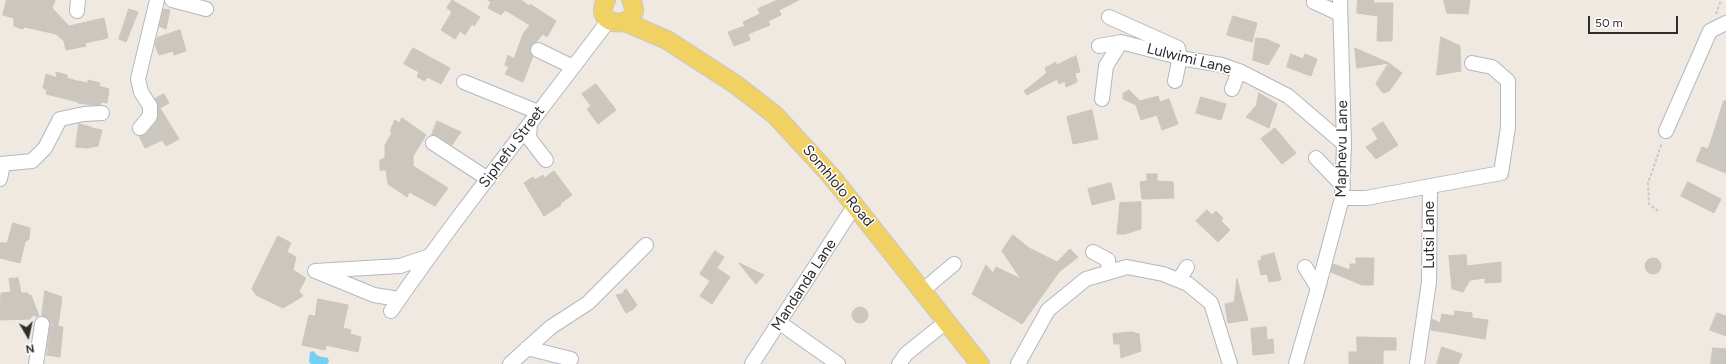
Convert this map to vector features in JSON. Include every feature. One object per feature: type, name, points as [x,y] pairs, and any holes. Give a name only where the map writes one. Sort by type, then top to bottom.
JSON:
[{"type":"main road","name":"Somhlolo Road","points":[[614,8],[735,84],[775,115],[832,176],[980,364]]},
{"type":"street","points":[[140,128],[150,116],[150,106],[141,92],[138,79],[156,0]]},
{"type":"street","name":"Maphevu Lane","points":[[1296,364],[1318,288],[1342,192],[1344,144],[1349,115],[1340,0]]},
{"type":"street","points":[[179,1],[206,9]]},
{"type":"street","points":[[1314,2],[1340,14]]},
{"type":"street","name":"Siphefu Street","points":[[391,311],[430,256],[573,67],[614,8]]},
{"type":"street","points":[[1109,17],[1178,48],[1180,57],[1175,81]]},
{"type":"street","points":[[1666,131],[1710,31],[1726,23]]},
{"type":"street","points":[[1099,46],[1121,42]]},
{"type":"street","points":[[1102,99],[1106,66],[1121,42]]},
{"type":"street","name":"Lulwimi Lane","points":[[1121,42],[1180,57],[1222,65],[1239,71],[1288,96],[1344,144]]},
{"type":"street","points":[[538,50],[573,67]]},
{"type":"street","points":[[1316,158],[1342,192],[1366,198],[1501,173],[1508,127],[1508,81],[1492,67],[1472,63]]},
{"type":"street","points":[[1232,89],[1239,71]]},
{"type":"street","points":[[464,82],[534,117],[528,138],[546,160]]},
{"type":"street","points":[[1,170],[32,161],[45,148],[60,119],[84,114],[102,113]]},
{"type":"street","points":[[433,144],[488,179]]},
{"type":"street","name":"Lutsi Lane","points":[[1417,364],[1429,282],[1430,187]]},
{"type":"street","name":"Mandanda Lane","points":[[752,364],[780,323],[855,205]]},
{"type":"street","points":[[510,364],[551,327],[588,303],[646,245]]},
{"type":"street","points":[[1093,252],[1108,260],[1109,272]]},
{"type":"street","points":[[399,299],[374,295],[315,271],[400,266],[430,256]]},
{"type":"street","points":[[922,290],[954,264]]},
{"type":"street","points":[[1018,364],[1048,310],[1086,279],[1127,267],[1163,274],[1179,280],[1188,284],[1211,303],[1230,364]]},
{"type":"street","points":[[1179,280],[1187,267]]},
{"type":"street","points":[[1305,267],[1318,288]]},
{"type":"street","points":[[899,364],[906,354],[946,322]]},
{"type":"street","points":[[780,323],[838,364]]},
{"type":"street","points":[[36,364],[42,324]]},
{"type":"street","points":[[527,348],[571,359]]},
{"type":"path","points":[[1658,211],[1649,204],[1648,183],[1666,131]]},
{"type":"water","points":[[313,351],[318,356],[328,358],[329,362],[327,364],[311,364],[309,362],[310,352]]},
{"type":"building","points":[[7,0],[55,0],[52,8],[69,26],[104,18],[108,38],[85,43],[86,46],[66,50],[64,41],[56,34],[25,27],[22,29],[14,26],[14,18],[3,15]]},
{"type":"building","points":[[452,0],[480,17],[474,26],[472,24],[465,35],[460,31],[455,39],[441,30],[452,12],[447,8]]},
{"type":"building","points":[[488,0],[521,0],[529,6],[530,4],[556,21],[547,37],[543,34],[531,46],[530,51],[533,56],[523,82],[505,74],[509,67],[505,65],[508,55],[514,59],[523,34],[530,25],[505,10],[501,15],[488,8],[491,2]]},
{"type":"building","points":[[778,0],[799,0],[779,10],[781,15],[768,21],[770,25],[748,34],[750,40],[734,46],[728,32],[745,26],[743,22],[760,14],[758,9]]},
{"type":"building","points":[[1358,0],[1374,0],[1373,3],[1393,3],[1392,41],[1377,41],[1378,16],[1357,13]]},
{"type":"building","points":[[1444,0],[1470,0],[1468,14],[1447,13]]},
{"type":"building","points":[[129,9],[138,12],[126,42],[119,39]]},
{"type":"building","points":[[164,9],[170,10],[166,29],[159,26]]},
{"type":"building","points":[[1233,16],[1257,23],[1252,42],[1227,35]]},
{"type":"building","points":[[180,30],[186,51],[174,55],[173,51],[159,55],[155,45],[157,38]]},
{"type":"building","points":[[1441,37],[1460,46],[1461,71],[1437,75]]},
{"type":"building","points":[[1256,38],[1266,39],[1280,45],[1268,65],[1253,60]]},
{"type":"building","points":[[413,48],[450,68],[441,84],[427,77],[425,81],[417,77],[419,72],[404,64]]},
{"type":"building","points":[[1355,48],[1389,63],[1357,68]]},
{"type":"building","points":[[1291,54],[1303,59],[1305,54],[1317,59],[1311,76],[1287,67]]},
{"type":"building","points":[[1076,56],[1080,72],[1075,73],[1077,82],[1066,87],[1065,81],[1059,84],[1057,79],[1027,95],[1024,91],[1047,73],[1045,68],[1056,62],[1056,65]]},
{"type":"building","points":[[1389,63],[1402,73],[1389,91],[1383,93],[1376,84]]},
{"type":"building","points":[[56,72],[67,75],[67,78],[77,81],[88,83],[88,80],[100,83],[99,86],[109,89],[107,103],[101,102],[100,105],[93,105],[78,103],[46,94],[47,90],[43,88],[46,74],[57,78]]},
{"type":"building","points":[[596,84],[616,110],[598,124],[587,109],[591,106],[582,94]]},
{"type":"building","points":[[1129,90],[1140,101],[1158,96],[1160,102],[1169,99],[1178,124],[1162,130],[1157,115],[1141,120],[1136,105],[1123,99],[1123,94]]},
{"type":"building","points":[[1259,93],[1277,104],[1269,128],[1246,117],[1256,106]]},
{"type":"building","points":[[164,94],[169,103],[160,108],[179,139],[166,146],[162,140],[145,148],[139,136],[146,134],[157,121],[158,106],[155,99]]},
{"type":"building","points":[[1201,97],[1226,104],[1221,120],[1196,113]]},
{"type":"building","points":[[1724,101],[1726,101],[1726,173],[1696,161],[1702,147],[1708,149]]},
{"type":"building","points":[[1092,110],[1098,139],[1073,144],[1067,117]]},
{"type":"building","points":[[402,118],[426,135],[413,156],[413,166],[448,188],[435,206],[409,192],[407,197],[388,184],[386,170],[380,170],[380,160],[385,158],[385,145],[392,133],[390,131],[395,120],[399,123]]},
{"type":"building","points":[[437,121],[461,132],[452,145],[438,136],[432,135]]},
{"type":"building","points":[[1383,122],[1398,145],[1376,159],[1366,147],[1378,139],[1372,129]]},
{"type":"building","points":[[79,124],[102,130],[98,146],[87,148],[76,147]]},
{"type":"building","points":[[1275,128],[1296,153],[1282,164],[1261,139]]},
{"type":"building","points":[[554,171],[572,195],[560,204],[561,205],[544,216],[524,183],[533,177],[535,180],[543,175],[544,178]]},
{"type":"building","points":[[1147,174],[1157,174],[1157,181],[1173,182],[1174,198],[1142,199],[1140,182],[1147,181]]},
{"type":"building","points":[[1688,182],[1721,199],[1714,213],[1681,196]]},
{"type":"building","points":[[1111,183],[1115,199],[1092,205],[1088,189]]},
{"type":"building","points":[[1141,202],[1141,229],[1125,234],[1117,234],[1120,203]]},
{"type":"building","points":[[1207,210],[1212,215],[1216,211],[1223,218],[1221,221],[1230,230],[1218,242],[1196,221]]},
{"type":"building","points":[[13,223],[30,228],[29,239],[25,242],[20,263],[0,258],[0,243],[7,243]]},
{"type":"building","points":[[1013,235],[1029,248],[1057,262],[1070,249],[1078,257],[1059,272],[1022,324],[972,294],[986,265],[993,273],[996,267],[1021,279],[1002,251]]},
{"type":"building","points":[[278,236],[291,243],[287,252],[296,257],[293,270],[306,278],[299,291],[303,296],[283,308],[256,295],[252,289]]},
{"type":"building","points":[[715,251],[724,257],[717,268],[730,277],[712,304],[700,296],[710,281],[700,274]]},
{"type":"building","points":[[1274,253],[1281,280],[1269,282],[1267,274],[1261,275],[1258,261],[1262,260],[1261,257]]},
{"type":"building","points":[[1466,255],[1467,266],[1501,262],[1501,282],[1485,283],[1485,278],[1470,280],[1463,292],[1452,289],[1449,256]]},
{"type":"building","points":[[1356,258],[1374,258],[1373,285],[1362,285],[1331,272],[1333,264],[1350,270],[1350,264],[1356,264]]},
{"type":"building","points":[[1653,258],[1660,263],[1661,266],[1656,273],[1653,274],[1646,269],[1645,266],[1650,259]]},
{"type":"building","points":[[739,263],[764,275],[756,284]]},
{"type":"building","points":[[18,278],[21,293],[28,293],[29,296],[31,295],[39,316],[37,317],[33,315],[30,319],[0,320],[1,293],[11,292],[9,279]]},
{"type":"building","points":[[1237,279],[1248,320],[1228,323],[1225,304],[1234,302]]},
{"type":"building","points":[[626,289],[637,305],[626,313],[616,295],[622,294]]},
{"type":"building","points":[[45,291],[62,297],[58,326],[50,323],[47,317],[42,316]]},
{"type":"building","points":[[318,299],[348,305],[343,328],[351,330],[350,334],[361,337],[358,352],[326,345],[325,350],[302,345],[309,315],[315,316]]},
{"type":"building","points":[[860,307],[867,312],[868,315],[863,322],[860,323],[853,318],[852,315],[857,308]]},
{"type":"building","points":[[1455,311],[1472,313],[1472,318],[1488,320],[1485,339],[1431,330],[1432,319],[1440,323],[1442,314],[1454,316]]},
{"type":"building","points":[[1717,313],[1726,316],[1726,336],[1710,330]]},
{"type":"building","points":[[50,325],[63,327],[60,357],[47,355]]},
{"type":"building","points":[[1266,327],[1267,340],[1273,339],[1274,353],[1253,355],[1251,329]]},
{"type":"building","points":[[1132,332],[1139,334],[1141,351],[1121,358],[1120,344],[1114,344],[1113,334]]},
{"type":"building","points":[[1357,337],[1396,338],[1396,350],[1383,350],[1383,364],[1349,364],[1349,352],[1357,352]]},
{"type":"building","points":[[1442,347],[1462,354],[1458,364],[1437,364]]},
{"type":"building","points":[[1713,348],[1726,349],[1726,364],[1711,364]]}]
